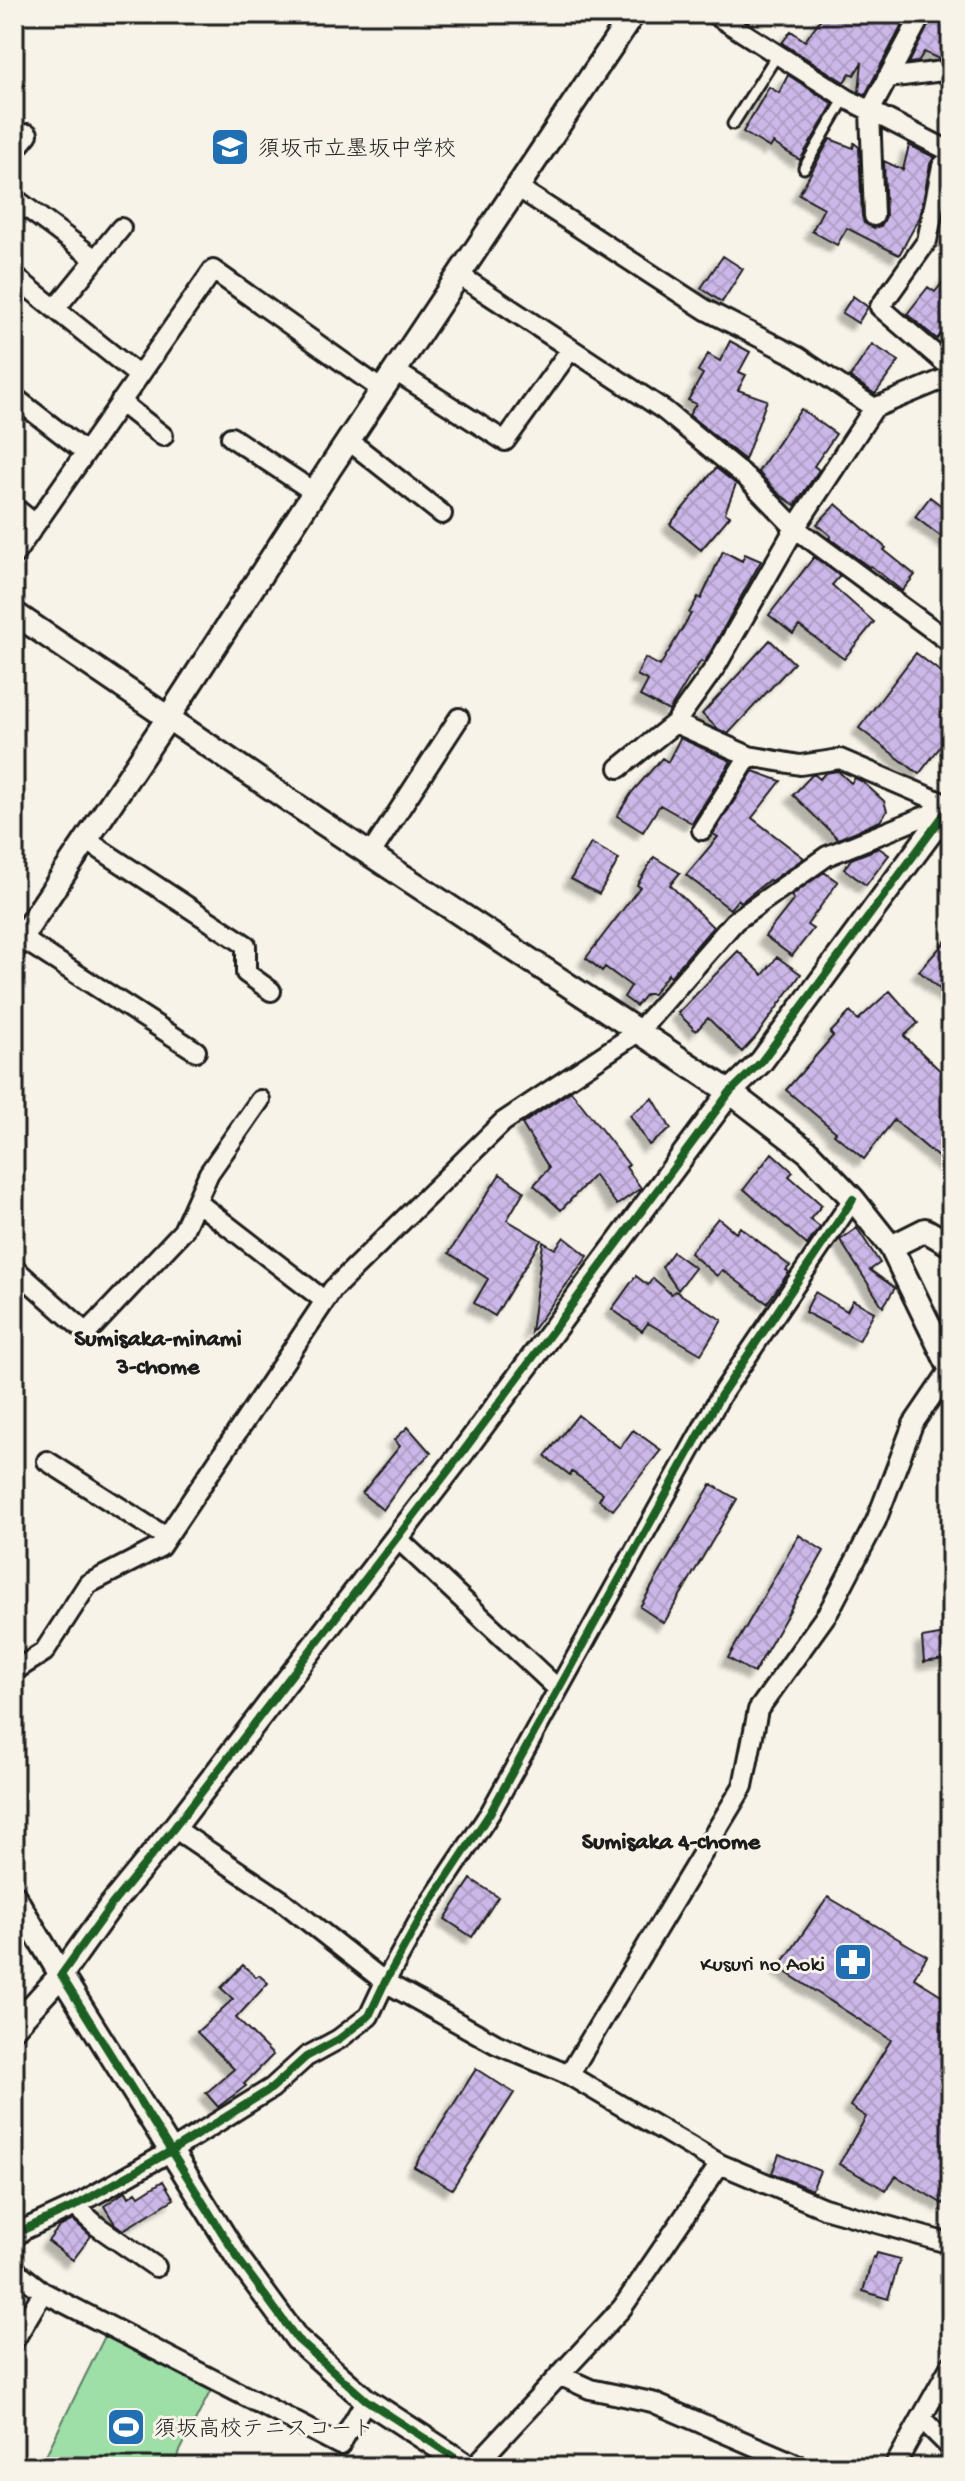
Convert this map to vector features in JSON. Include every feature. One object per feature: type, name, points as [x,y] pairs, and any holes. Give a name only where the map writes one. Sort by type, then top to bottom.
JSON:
[{"type":"street","points":[[196,1051],[17,943],[633,14]]},
{"type":"street","points":[[714,14],[845,98],[951,155],[942,166],[927,241],[880,307],[951,368]]},
{"type":"street","points":[[874,216],[870,111],[922,14]]},
{"type":"street","points":[[887,78],[951,70]]},
{"type":"street","points":[[14,151],[28,134]]},
{"type":"street","points":[[517,187],[706,310],[798,357],[874,408]]},
{"type":"street","points":[[14,198],[95,259]]},
{"type":"street","points":[[55,309],[121,228]]},
{"type":"street","points":[[14,555],[213,270],[382,390]]},
{"type":"street","points":[[459,275],[664,410],[746,477],[795,528],[951,643]]},
{"type":"street","points":[[14,276],[139,376]]},
{"type":"street","points":[[395,371],[505,441],[571,349]]},
{"type":"street","points":[[619,768],[675,723],[716,666],[795,528],[874,408],[951,376]]},
{"type":"street","points":[[14,397],[85,452]]},
{"type":"street","points":[[120,402],[163,436]]},
{"type":"street","points":[[231,437],[314,492]]},
{"type":"street","points":[[348,440],[442,514]]},
{"type":"street","points":[[14,507],[35,524]]},
{"type":"street","points":[[14,613],[370,855],[730,1092],[808,1152],[853,1199],[891,1247],[951,1369],[913,1424],[876,1521],[829,1611],[758,1710],[743,1786],[569,2075]]},
{"type":"street","points":[[370,855],[459,718]]},
{"type":"street","points":[[675,723],[749,756],[800,765],[840,759],[951,806]]},
{"type":"street","points":[[702,830],[749,756]]},
{"type":"street","points":[[14,1671],[44,1652],[88,1584],[160,1547],[333,1289],[503,1122],[638,1032],[735,921],[827,856],[951,806]]},
{"type":"street","points":[[14,2027],[61,1975],[112,1904],[397,1538],[730,1092],[761,1062],[951,806]]},
{"type":"street","points":[[86,840],[246,945],[246,973],[271,991]]},
{"type":"street","points":[[14,1268],[87,1333],[183,1231],[209,1173],[260,1100]]},
{"type":"street","points":[[14,2238],[23,2230],[75,2206],[171,2151],[272,2088],[306,2057],[339,2039],[369,2016],[421,1917],[490,1813],[721,1395],[853,1199]]},
{"type":"street","points":[[197,1202],[325,1301]]},
{"type":"street","points":[[891,1247],[925,1230],[950,1242]]},
{"type":"street","points":[[47,1461],[166,1537]]},
{"type":"street","points":[[397,1538],[558,1689]]},
{"type":"street","points":[[174,1828],[281,1900],[385,1982],[496,2044],[569,2075],[720,2164],[824,2208],[951,2244]]},
{"type":"street","points":[[14,1896],[239,2260],[297,2339],[366,2400],[472,2467],[622,2308],[720,2164]]},
{"type":"street","points":[[75,2206],[97,2226],[156,2267]]},
{"type":"street","points":[[14,2269],[43,2292],[340,2445],[366,2400]]},
{"type":"street","points":[[14,2341],[43,2292]]},
{"type":"street","points":[[894,2467],[951,2365]]},
{"type":"street","points":[[559,2375],[590,2389],[652,2402],[803,2467]]},
{"type":"street","points":[[922,2419],[951,2448]]},
{"type":"lane","points":[[733,124],[777,55]]},
{"type":"lane","points":[[804,168],[845,98]]},
{"type":"green space","name":"須坂高校テニスコート","points":[[105,2336],[212,2388],[172,2467],[40,2467]]},
{"type":"building","points":[[824,14],[908,14],[865,95],[859,92],[862,62],[854,75],[850,73],[844,82],[782,43],[791,31],[805,41]]},
{"type":"building","points":[[934,14],[951,14],[951,58],[939,59],[924,52],[918,62],[909,63]]},
{"type":"building","points":[[788,75],[833,104],[800,160],[773,143],[770,148],[743,132],[769,87],[779,93]]},
{"type":"building","points":[[830,139],[853,148],[854,143],[859,147],[862,216],[864,223],[874,228],[881,226],[886,216],[884,161],[903,170],[909,145],[934,157],[920,217],[899,255],[847,228],[837,245],[812,231],[824,208],[799,194]]},
{"type":"building","points":[[723,256],[743,269],[722,302],[701,288]]},
{"type":"building","points":[[951,272],[951,342],[941,334],[937,339],[907,314],[928,287],[935,292]]},
{"type":"building","points":[[853,296],[868,307],[858,323],[842,313]]},
{"type":"building","points":[[730,341],[750,352],[739,372],[746,375],[738,390],[767,400],[745,460],[689,415],[696,404],[688,400],[703,374],[698,371],[708,354],[720,361]]},
{"type":"building","points":[[872,344],[899,361],[875,394],[850,377]]},
{"type":"building","points":[[801,409],[836,434],[814,466],[819,470],[795,505],[779,494],[758,472]]},
{"type":"building","points":[[716,468],[736,484],[725,513],[730,516],[701,550],[670,524]]},
{"type":"building","points":[[930,497],[951,513],[951,544],[915,517]]},
{"type":"building","points":[[836,504],[915,575],[902,591],[829,538],[831,536],[817,524]]},
{"type":"building","points":[[723,551],[742,561],[745,554],[761,561],[706,660],[704,663],[701,661],[669,711],[640,696],[648,681],[637,675],[645,658],[660,666],[698,597],[701,599]]},
{"type":"building","points":[[814,557],[840,576],[832,585],[874,622],[844,659],[799,626],[793,634],[769,615]]},
{"type":"building","points":[[770,640],[794,663],[728,734],[718,729],[702,714]]},
{"type":"building","points":[[916,653],[951,680],[951,733],[919,774],[859,728]]},
{"type":"building","points":[[680,738],[731,761],[692,823],[660,805],[643,832],[617,816],[632,792],[662,758],[668,762]]},
{"type":"building","points":[[753,771],[781,781],[752,818],[804,858],[741,902],[738,899],[730,909],[686,875],[718,837],[713,834]]},
{"type":"building","points":[[838,771],[851,783],[855,778],[863,782],[884,801],[887,811],[880,821],[838,839],[793,795],[812,775],[820,779],[825,773]]},
{"type":"building","points":[[591,843],[619,859],[599,894],[571,879]]},
{"type":"building","points":[[879,848],[889,855],[866,885],[844,869],[851,859]]},
{"type":"building","points":[[654,857],[680,873],[670,885],[713,927],[670,977],[668,974],[653,994],[646,994],[636,1006],[624,997],[631,986],[605,967],[602,971],[586,958],[640,887],[637,885]]},
{"type":"building","points":[[824,872],[838,882],[807,925],[813,929],[792,956],[765,936],[794,899],[791,896]]},
{"type":"building","points":[[951,935],[951,999],[919,971]]},
{"type":"building","points":[[738,951],[763,975],[777,957],[801,974],[742,1052],[708,1018],[696,1031],[678,1013]]},
{"type":"building","points":[[890,991],[918,1023],[904,1036],[951,1081],[951,1168],[894,1120],[864,1159],[786,1090],[850,1012],[858,1020]]},
{"type":"building","points":[[571,1091],[629,1165],[626,1167],[641,1188],[617,1205],[594,1175],[561,1210],[534,1185],[549,1168],[522,1124]]},
{"type":"building","points":[[653,1098],[671,1129],[649,1145],[630,1115]]},
{"type":"building","points":[[772,1153],[793,1172],[789,1176],[822,1205],[810,1219],[820,1227],[807,1245],[744,1189]]},
{"type":"building","points":[[500,1174],[524,1191],[507,1220],[541,1240],[495,1316],[474,1303],[488,1279],[449,1253]]},
{"type":"building","points":[[718,1218],[736,1233],[740,1227],[790,1266],[767,1303],[722,1270],[717,1276],[690,1253]]},
{"type":"building","points":[[857,1228],[880,1263],[870,1270],[895,1288],[883,1307],[840,1240]]},
{"type":"building","points":[[564,1237],[588,1256],[531,1332],[543,1242],[555,1249]]},
{"type":"building","points":[[673,1252],[695,1268],[678,1290],[662,1267]]},
{"type":"building","points":[[636,1276],[648,1285],[653,1278],[671,1294],[675,1291],[722,1320],[701,1354],[648,1323],[642,1331],[612,1309]]},
{"type":"building","points":[[815,1292],[847,1311],[853,1300],[874,1312],[859,1341],[805,1312]]},
{"type":"building","points":[[578,1415],[620,1448],[633,1430],[661,1450],[613,1510],[599,1500],[603,1493],[572,1472],[570,1475],[545,1456]]},
{"type":"building","points":[[408,1427],[431,1453],[408,1475],[383,1510],[362,1493],[400,1446],[394,1440]]},
{"type":"building","points":[[711,1484],[737,1499],[664,1623],[640,1607]]},
{"type":"building","points":[[799,1535],[824,1551],[754,1673],[728,1658]]},
{"type":"building","points":[[951,1633],[951,1658],[924,1662],[922,1638]]},
{"type":"building","points":[[471,1879],[498,1897],[472,1937],[445,1919]]},
{"type":"building","points":[[828,1897],[927,1956],[914,1978],[951,2001],[951,2192],[943,2204],[896,2176],[886,2190],[839,2164],[866,2117],[850,2106],[891,2040],[779,1968]]},
{"type":"building","points":[[243,1965],[268,1983],[236,2018],[273,2055],[244,2084],[246,2086],[218,2107],[206,2093],[234,2069],[197,2032],[233,1999],[221,1988]]},
{"type":"building","points":[[476,2069],[514,2093],[452,2189],[414,2167]]},
{"type":"building","points":[[779,2154],[820,2171],[812,2190],[772,2173]]},
{"type":"building","points":[[163,2181],[174,2199],[123,2230],[115,2224],[104,2206],[126,2191],[129,2197],[136,2192],[139,2196]]},
{"type":"building","points":[[73,2220],[91,2236],[73,2260],[48,2241],[59,2227]]},
{"type":"building","points":[[877,2253],[900,2259],[888,2299],[863,2291]]},
{"type":"cycle path","points":[[469,2467],[366,2400],[297,2339],[239,2260],[61,1975],[112,1904],[462,1453],[730,1092],[761,1062],[951,805]]},
{"type":"cycle path","points":[[14,2238],[23,2230],[75,2206],[171,2151],[272,2088],[306,2057],[339,2039],[369,2016],[421,1917],[490,1813],[721,1395],[853,1199]]},
{"type":"place","name":"須坂市立墨坂中学校","points":[[230,147]]},
{"type":"place","name":"Kusuri no Aoki","points":[[853,1962]]},
{"type":"place","name":"須坂高校テニスコート","points":[[126,2427]]},
{"type":"district","name":"Sumisaka-minami 3-chome","points":[[158,1351]]},
{"type":"district","name":"Sumisaka 4-chome","points":[[671,1840]]}]
